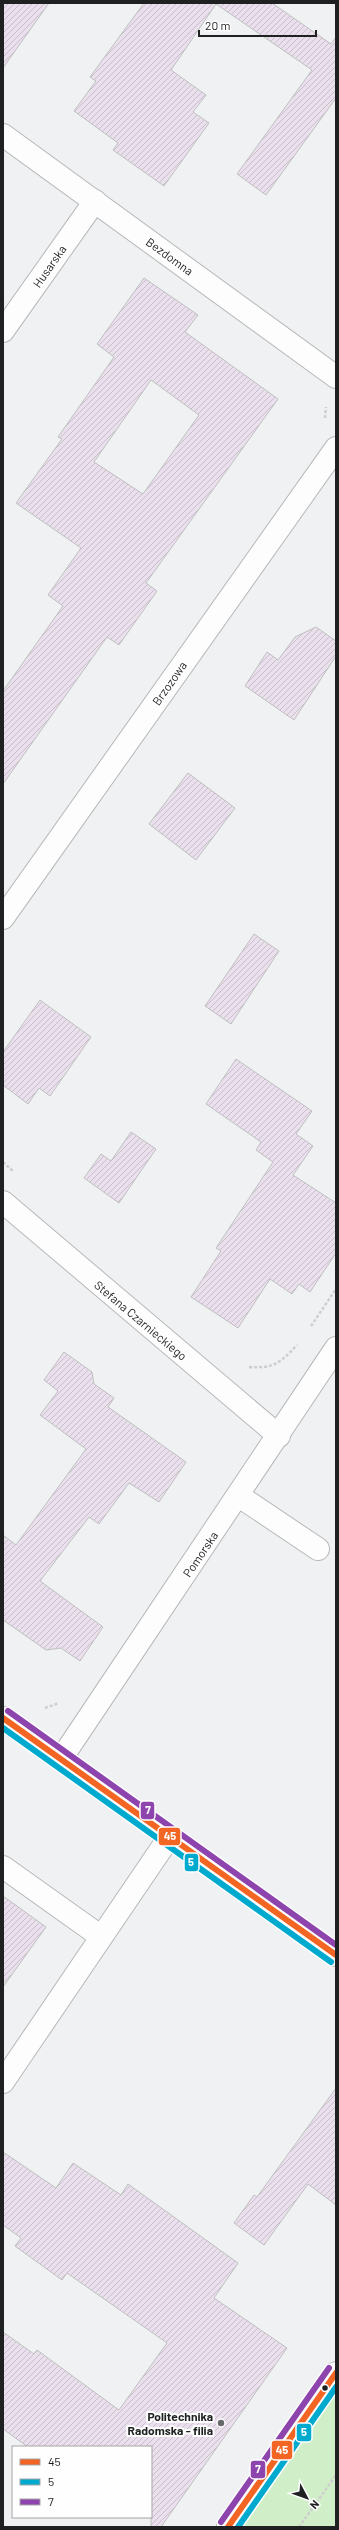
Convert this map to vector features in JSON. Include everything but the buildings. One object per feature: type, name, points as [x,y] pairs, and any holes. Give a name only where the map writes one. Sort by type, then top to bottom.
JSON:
[{"type":"street","name":"Bezdomna","points":[[3,135],[336,377]]},
{"type":"street","name":"Husarska","points":[[3,331],[95,201]]},
{"type":"street","name":"Brzozowa","points":[[3,918],[336,448]]},
{"type":"street","name":"Stefana Czarnieckiego","points":[[3,1202],[279,1436]]},
{"type":"street","name":"Pomorska","points":[[61,1759],[239,1496],[336,1348]]},
{"type":"street","points":[[239,1496],[318,1548]]},
{"type":"street","points":[[3,1718],[336,1955]]},
{"type":"street","points":[[3,2082],[100,1936],[170,1836]]},
{"type":"street","points":[[3,1867],[100,1936]]},
{"type":"street","points":[[228,2527],[336,2373]]},
{"type":"path","points":[[323,423],[327,412],[326,405]]},
{"type":"path","points":[[306,1332],[336,1289]]},
{"type":"path","points":[[245,1366],[264,1368],[281,1361],[302,1338]]},
{"type":"path","points":[[43,1708],[58,1704],[63,1699]]},
{"type":"path","points":[[299,2527],[336,2475]]},
{"type":"green space","points":[[336,2393],[336,2527],[242,2527]]},
{"type":"transit line","name":"7","points":[[8,1711],[336,1945]]},
{"type":"transit line","name":"45","points":[[3,1718],[336,1955]]},
{"type":"transit line","name":"5","points":[[3,1728],[331,1962]]},
{"type":"transit line","name":"7","points":[[221,2522],[329,2368]]},
{"type":"transit line","name":"45","points":[[228,2527],[336,2373]]},
{"type":"transit line","name":"5","points":[[238,2527],[336,2387]]},
{"type":"place","name":"Politechnika Radomska - filia","points":[[221,2423]]}]
